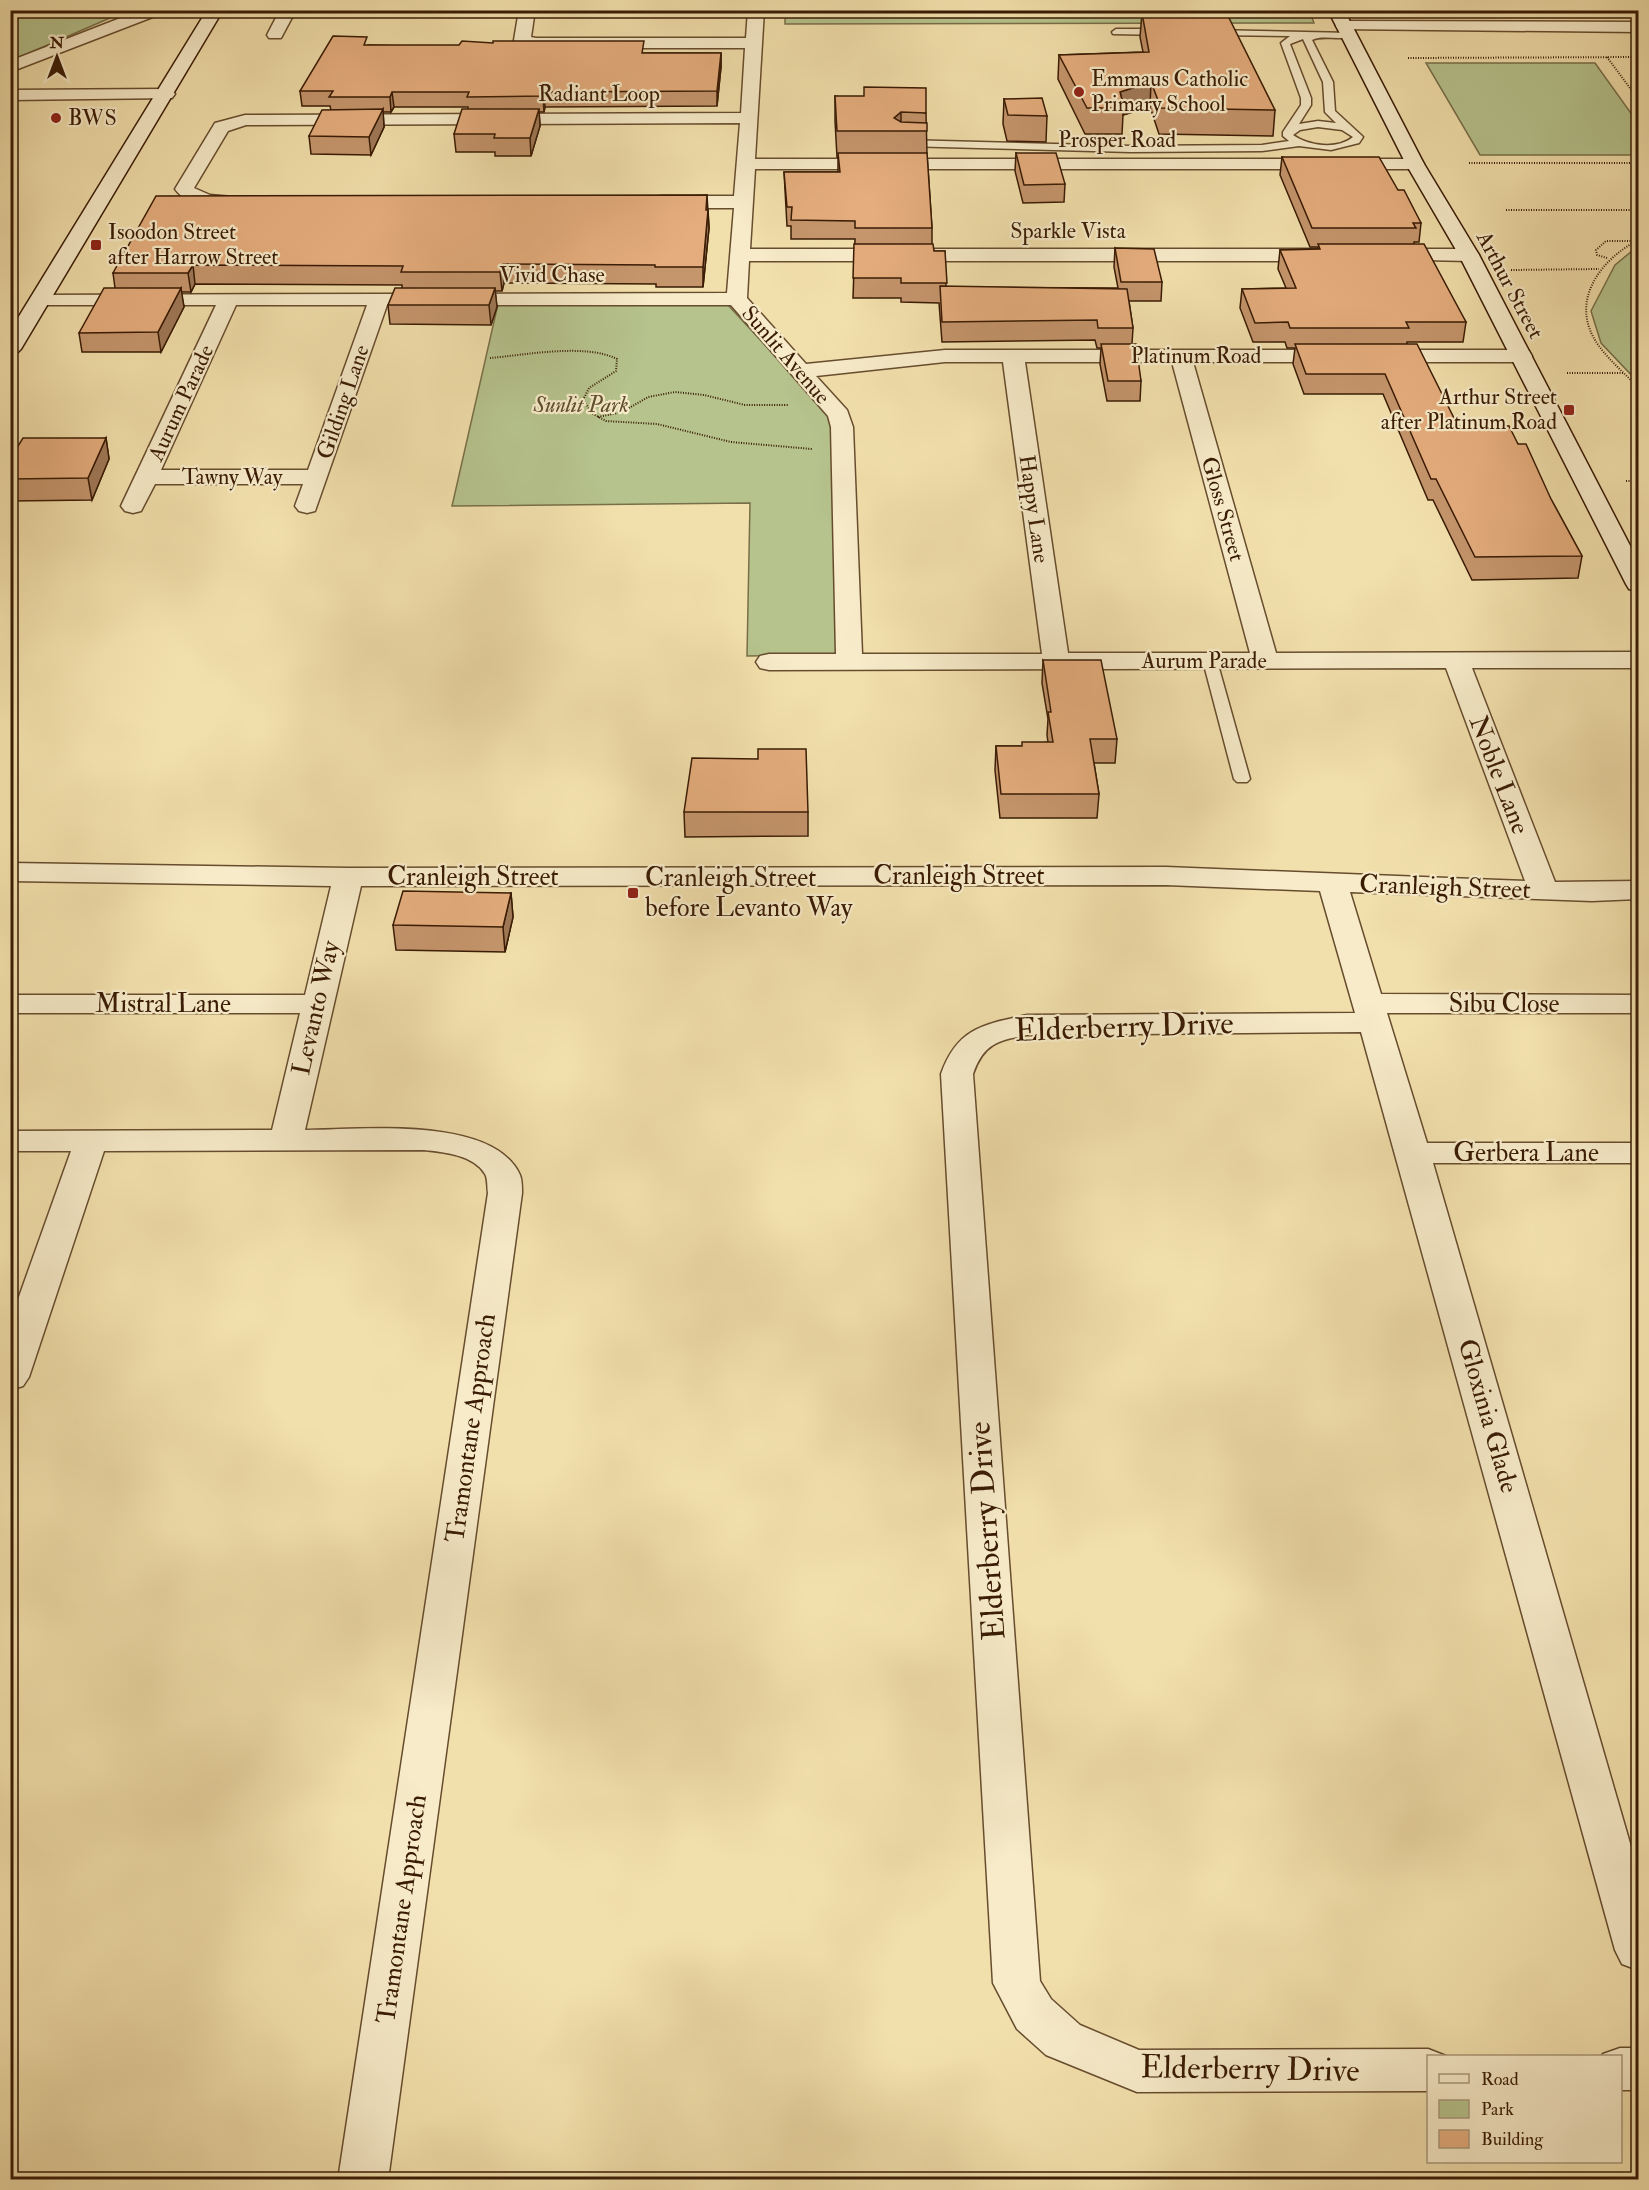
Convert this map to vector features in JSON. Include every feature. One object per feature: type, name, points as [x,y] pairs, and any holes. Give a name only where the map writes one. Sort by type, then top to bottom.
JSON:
[{"type":"street","points":[[10,67],[157,10]]},
{"type":"street","points":[[10,349],[216,10]]},
{"type":"street","points":[[275,35],[288,10]]},
{"type":"street","points":[[527,10],[522,40],[536,43],[753,43]]},
{"type":"street","name":"Sunlit Avenue","points":[[756,10],[737,299],[839,415],[843,427],[849,662]]},
{"type":"street","points":[[1586,10],[1598,27]]},
{"type":"street","points":[[1343,24],[1638,27]]},
{"type":"street","name":"Arthur Street","points":[[1343,24],[1415,164],[1473,262],[1638,584]]},
{"type":"street","points":[[10,95],[166,94]]},
{"type":"street","name":"Radiant Loop","points":[[254,202],[218,202],[201,199],[184,189],[221,127],[245,120],[749,118]]},
{"type":"street","name":"Prosper Road","points":[[746,164],[1415,164]]},
{"type":"street","points":[[648,202],[744,202]]},
{"type":"street","name":"Sparkle Vista","points":[[740,255],[1342,255]]},
{"type":"street","points":[[1366,255],[1473,262]]},
{"type":"street","name":"Vivid Chase","points":[[42,299],[737,299]]},
{"type":"street","name":"Aurum Parade","points":[[133,506],[229,299]]},
{"type":"street","name":"Gilding Lane","points":[[307,506],[379,299]]},
{"type":"street","name":"Happy Lane","points":[[1013,356],[1056,662]]},
{"type":"street","name":"Gloss Street","points":[[1181,356],[1265,661]]},
{"type":"street","name":"Platinum Road","points":[[801,371],[920,357],[1521,356]]},
{"type":"street","name":"Tawny Way","points":[[146,477],[317,477]]},
{"type":"street","name":"Aurum Parade","points":[[769,662],[1638,660]]},
{"type":"street","name":"Noble Lane","points":[[1456,661],[1543,890]]},
{"type":"street","name":"Cranleigh Street","points":[[10,872],[348,877],[1166,876],[1592,892],[1638,890]]},
{"type":"street","name":"Cranleigh Street","points":[[10,883],[111,874]]},
{"type":"street","name":"Levanto Way","points":[[286,1140],[316,1004],[348,877]]},
{"type":"street","name":"Gloxinia Glade","points":[[1333,884],[1413,1153],[1638,1950]]},
{"type":"street","name":"Cranleigh Street","points":[[1592,892],[1638,900]]},
{"type":"street","name":"Mistral Lane","points":[[10,1004],[316,1004]]},
{"type":"street","name":"Sibu Close","points":[[1372,1013],[1638,1004]]},
{"type":"street","name":"Elderberry Drive","points":[[1372,1013],[1027,1025],[996,1031],[975,1041],[962,1056],[957,1074],[1017,1983],[1034,2014],[1063,2040],[1137,2072],[1427,2070]]},
{"type":"street","name":"Tramontane Approach","points":[[10,1141],[450,1142],[473,1150],[492,1162],[503,1176],[505,1193],[363,2180]]},
{"type":"street","points":[[10,1377],[91,1142]]},
{"type":"street","name":"Gerbera Lane","points":[[1413,1153],[1638,1153]]},
{"type":"street","points":[[1622,2069],[1638,2069]]},
{"type":"lane","points":[[901,143],[1131,149],[1262,148],[1299,143],[1321,147],[1343,146],[1356,141],[1358,137],[1336,120],[1330,112],[1328,82],[1307,39],[1343,24]]},
{"type":"lane","points":[[1116,32],[1170,32]]},
{"type":"lane","points":[[1203,32],[1317,34]]},
{"type":"lane","points":[[1299,143],[1288,136],[1288,132],[1306,105],[1306,98],[1285,43],[1294,38],[1317,34]]},
{"type":"lane","points":[[1291,129],[1318,124],[1350,130]]},
{"type":"lane","points":[[1210,661],[1242,779]]},
{"type":"path","points":[[1607,57],[1638,99]]},
{"type":"path","points":[[1408,58],[1638,57]]},
{"type":"path","points":[[1469,164],[1638,164]]},
{"type":"path","points":[[1506,210],[1638,210]]},
{"type":"path","points":[[1608,259],[1597,255],[1596,250],[1606,241],[1637,241]]},
{"type":"path","points":[[1637,241],[1608,259],[1600,269],[1584,311],[1598,345],[1638,387]]},
{"type":"path","points":[[1473,262],[1600,269]]},
{"type":"path","points":[[490,358],[584,351],[607,354],[617,359],[616,371],[589,388],[583,400],[588,409],[606,421],[657,424],[730,442],[809,450],[816,446]]},
{"type":"path","points":[[1568,373],[1624,373]]},
{"type":"path","points":[[598,417],[622,412],[648,397],[675,392],[704,395],[745,405],[797,406]]},
{"type":"path","points":[[1626,481],[1638,481]]},
{"type":"green space","points":[[785,10],[1096,10],[1110,13],[1309,10],[1314,23],[785,24]]},
{"type":"green space","points":[[11,11],[126,11],[11,61]]},
{"type":"green space","points":[[1426,63],[1595,63],[1638,123],[1638,155],[1480,155]]},
{"type":"green space","points":[[1638,246],[1638,382],[1601,343],[1591,311],[1615,265]]},
{"type":"green space","name":"Sunlit Park","points":[[498,304],[727,304],[830,415],[835,502],[837,655],[747,656],[750,503],[452,506]]},
{"type":"building","points":[[1142,13],[1227,14],[1275,110],[1161,108],[1151,82],[1120,92],[1124,108],[1087,108],[1059,55],[1149,52]]},
{"type":"building","points":[[333,36],[367,37],[364,45],[459,45],[462,41],[493,43],[493,41],[644,41],[642,53],[721,53],[717,91],[544,92],[543,96],[467,97],[469,92],[392,92],[390,97],[329,97],[333,91],[300,91]]},
{"type":"building","points":[[864,87],[926,88],[926,113],[901,112],[894,118],[901,122],[927,123],[927,131],[837,131],[835,96],[864,96]]},
{"type":"building","points":[[1042,98],[1047,116],[1008,115],[1004,99]]},
{"type":"building","points":[[383,109],[369,137],[309,136],[322,110]]},
{"type":"building","points":[[462,109],[539,109],[530,138],[494,138],[495,134],[454,134]]},
{"type":"building","points":[[838,153],[927,153],[932,228],[855,228],[855,221],[791,220],[792,207],[787,207],[784,172],[840,172]]},
{"type":"building","points":[[1016,153],[1056,153],[1065,184],[1024,185]]},
{"type":"building","points":[[1282,157],[1379,157],[1398,190],[1404,190],[1421,223],[1413,223],[1416,228],[1312,228]]},
{"type":"building","points":[[707,195],[706,210],[708,210],[703,267],[503,264],[500,272],[401,272],[403,266],[193,265],[188,273],[113,273],[156,196]]},
{"type":"building","points":[[854,244],[933,244],[934,251],[945,251],[947,283],[901,283],[901,278],[853,278]]},
{"type":"building","points":[[1318,244],[1424,244],[1466,322],[1406,322],[1409,328],[1290,328],[1288,322],[1255,323],[1242,289],[1296,288],[1280,250],[1320,249]]},
{"type":"building","points":[[1115,248],[1154,249],[1162,282],[1121,282]]},
{"type":"building","points":[[940,286],[1127,289],[1133,328],[1098,328],[1097,320],[942,322]]},
{"type":"building","points":[[104,288],[181,288],[158,332],[79,333]]},
{"type":"building","points":[[395,288],[495,288],[489,305],[388,305]]},
{"type":"building","points":[[1101,344],[1136,344],[1141,381],[1108,381]]},
{"type":"building","points":[[1295,344],[1417,344],[1458,426],[1509,426],[1518,444],[1526,444],[1551,499],[1582,556],[1475,557],[1436,479],[1431,479],[1385,374],[1306,374]]},
{"type":"building","points":[[23,438],[106,438],[88,478],[10,479],[10,459]]},
{"type":"building","points":[[1043,660],[1101,660],[1117,739],[1090,739],[1099,794],[1001,794],[996,746],[1022,746],[1022,742],[1053,742]]},
{"type":"building","points":[[758,749],[806,749],[808,812],[684,812],[692,758],[758,759]]},
{"type":"building","points":[[403,891],[511,893],[503,927],[393,925]]},
{"type":"place","name":"Emmaus Catholic Primary School","points":[[1079,92]]},
{"type":"place","name":"BWS","points":[[56,118]]},
{"type":"place","name":"Isoodon Street after Harrow Street","points":[[96,245]]},
{"type":"place","name":"Arthur Street after Platinum Road","points":[[1569,410]]},
{"type":"place","name":"Cranleigh Street before Levanto Way","points":[[633,893]]}]
